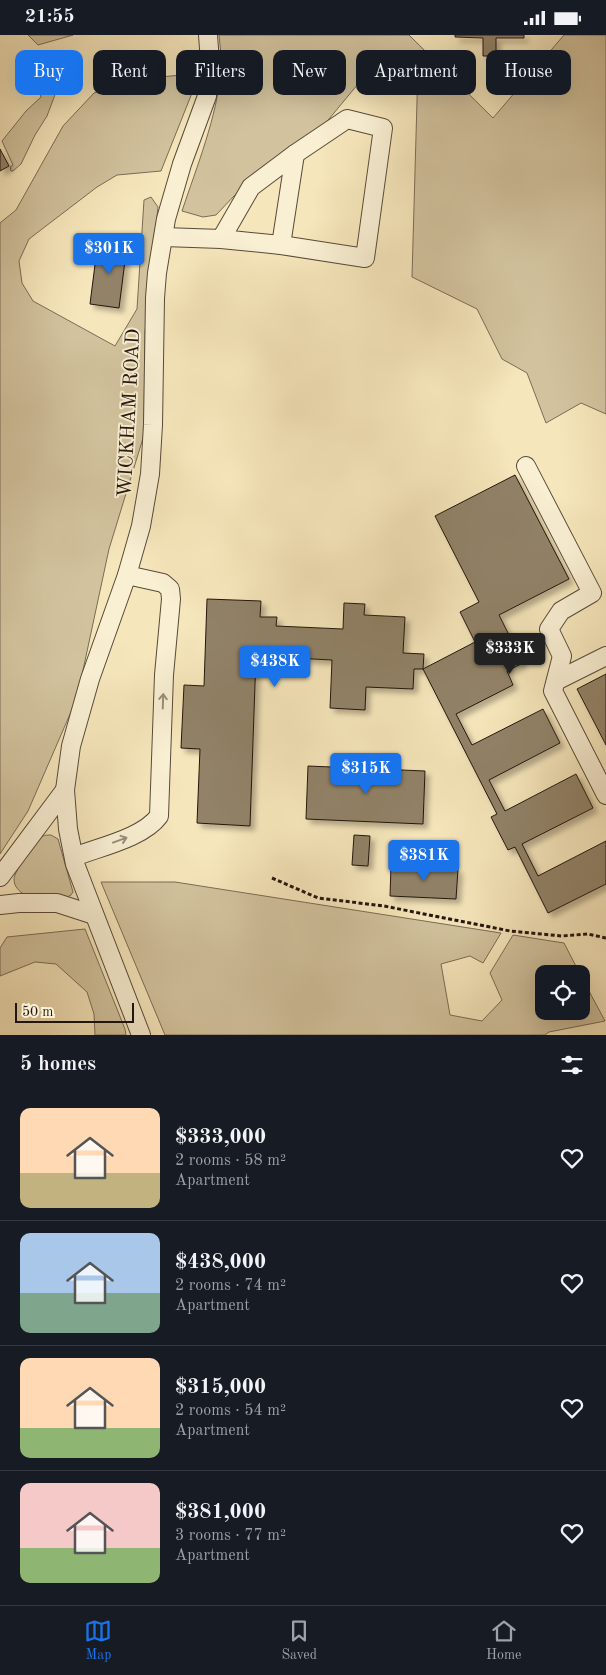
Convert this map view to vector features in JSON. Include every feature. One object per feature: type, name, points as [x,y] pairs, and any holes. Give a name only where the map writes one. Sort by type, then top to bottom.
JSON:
[{"type":"street","name":"WICKHAM ROAD","points":[[141,1035],[94,915],[74,857],[68,829],[66,789],[73,738],[90,679],[141,526],[150,473],[153,425],[155,298],[166,219],[182,164],[207,96],[210,62],[208,35]]},
{"type":"street","points":[[164,237],[221,239],[281,245],[365,258],[383,128],[347,119],[295,154],[251,187],[221,239]]},
{"type":"street","points":[[281,245],[295,154]]},
{"type":"street","points":[[526,466],[592,593],[561,611],[549,629],[562,656],[553,691],[606,795]]},
{"type":"street","points":[[74,857],[142,832],[154,824],[159,816],[164,675],[172,599],[170,589],[163,583],[126,575]]},
{"type":"street","points":[[556,681],[606,656]]},
{"type":"street","points":[[0,877],[66,789]]},
{"type":"street","points":[[0,905],[57,903],[94,915]]},
{"type":"path","points":[[272,879],[318,898],[384,907],[510,931],[562,935],[588,934],[606,938]]},
{"type":"shaded area","points":[[28,35],[73,35],[38,45]]},
{"type":"shaded area","points":[[219,35],[409,35],[424,50],[356,50],[356,86],[324,125],[254,175],[216,215],[203,217],[182,211],[206,141],[217,95],[263,95],[263,50],[221,50]]},
{"type":"shaded area","points":[[564,35],[606,35],[606,414],[581,403],[546,423],[527,373],[502,359],[477,309],[412,277],[417,95],[470,95],[493,118],[513,95],[571,95],[571,50],[551,50]]},
{"type":"shaded area","points":[[166,76],[176,76],[176,95],[191,95],[161,171],[117,175],[97,187],[29,239],[19,261],[22,283],[33,301],[115,346],[137,309],[144,200],[151,197],[158,207],[145,332],[144,435],[109,549],[77,698],[28,811],[0,854],[0,223],[16,210],[63,126],[93,94],[166,95]]},
{"type":"shaded area","points":[[40,95],[55,95],[47,116],[35,135],[21,164],[11,171],[10,167],[13,165],[2,141],[26,111],[41,97]]},
{"type":"shaded area","points":[[51,835],[58,839],[73,892],[67,897],[25,895],[16,887],[14,882],[15,875],[21,863],[40,838]]},
{"type":"shaded area","points":[[101,882],[175,882],[501,933],[483,963],[470,956],[441,964],[450,1015],[482,1021],[502,1000],[490,973],[513,935],[564,943],[575,965],[535,965],[535,1020],[590,1020],[590,993],[605,1021],[549,1032],[545,1035],[165,1035]]},
{"type":"shaded area","points":[[85,929],[126,1035],[95,1035],[94,1014],[87,992],[56,964],[35,962],[0,976],[0,948],[7,937]]},
{"type":"building","points":[[455,35],[524,35],[524,38],[496,38],[496,50],[486,50],[486,56],[483,56],[483,38],[455,37]]},
{"type":"building","points":[[0,149],[9,166],[0,171]]},
{"type":"building","points":[[98,241],[127,245],[119,308],[90,304]]},
{"type":"building","points":[[515,475],[569,579],[499,615],[523,663],[507,671],[513,685],[456,714],[472,745],[543,709],[560,743],[489,780],[505,811],[576,774],[593,808],[522,844],[538,876],[606,841],[606,884],[548,913],[515,847],[508,850],[491,817],[497,814],[423,669],[475,642],[460,612],[479,602],[435,516]]},
{"type":"building","points":[[207,599],[261,601],[260,617],[277,617],[276,626],[343,629],[344,603],[365,604],[364,615],[405,617],[403,653],[424,654],[423,669],[414,669],[413,689],[366,687],[365,710],[330,708],[332,660],[256,656],[250,826],[197,823],[200,749],[181,748],[184,685],[204,686]]},
{"type":"building","points":[[606,674],[606,745],[577,689]]},
{"type":"building","points":[[308,766],[425,771],[423,824],[306,819]]},
{"type":"building","points":[[354,835],[370,836],[368,866],[352,865]]},
{"type":"building","points":[[391,866],[458,869],[456,899],[390,896]]}]
